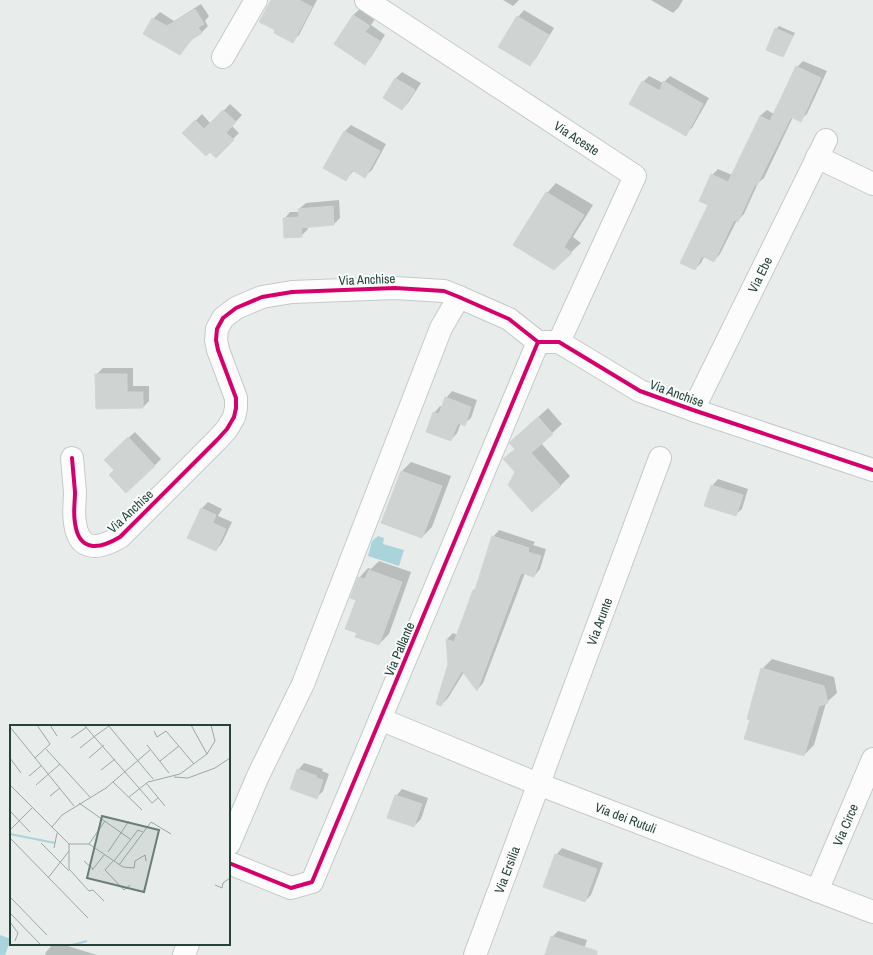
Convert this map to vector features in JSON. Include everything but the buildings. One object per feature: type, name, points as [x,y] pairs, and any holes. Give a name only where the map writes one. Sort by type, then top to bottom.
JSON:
[{"type":"street","points":[[223,56],[256,0]]},
{"type":"street","name":"Via Aceste","points":[[366,0],[635,176],[548,342]]},
{"type":"street","name":"Via Ebe","points":[[693,410],[822,148],[873,184]]},
{"type":"street","name":"Via Anchise","points":[[72,458],[75,492],[74,522],[77,534],[82,541],[90,546],[100,547],[120,537],[217,440],[234,418],[236,398],[218,350],[216,340],[217,329],[223,318],[236,308],[262,297],[292,292],[396,288],[444,291],[509,319],[548,342],[640,391],[873,470]]},
{"type":"street","points":[[230,842],[258,776],[303,684],[441,328],[459,297]]},
{"type":"street","name":"Via Pallante","points":[[230,863],[291,888],[312,882],[380,719],[548,342]]},
{"type":"street","name":"Via Arunte","points":[[538,784],[660,458]]},
{"type":"street","name":"Via dei Rutuli","points":[[380,719],[538,784],[873,912]]},
{"type":"street","name":"Via Circe","points":[[817,891],[873,759]]},
{"type":"street","name":"Via Ersilia","points":[[475,955],[538,784]]},
{"type":"street","points":[[184,955],[188,945]]},
{"type":"water","points":[[378,536],[384,538],[383,544],[404,550],[399,566],[368,556],[372,541]]},
{"type":"water","points":[[0,935],[10,939],[10,942],[5,955],[0,955]]},
{"type":"cycle path","points":[[72,458],[75,492],[74,519],[77,533],[81,540],[86,544],[98,546],[120,537],[217,440],[227,429],[234,417],[236,398],[218,350],[216,340],[217,329],[223,318],[236,308],[262,297],[292,292],[395,288],[444,291],[509,319],[538,342],[559,342],[640,391],[873,470]]},
{"type":"cycle path","points":[[230,863],[291,888],[312,882],[538,342]]}]
